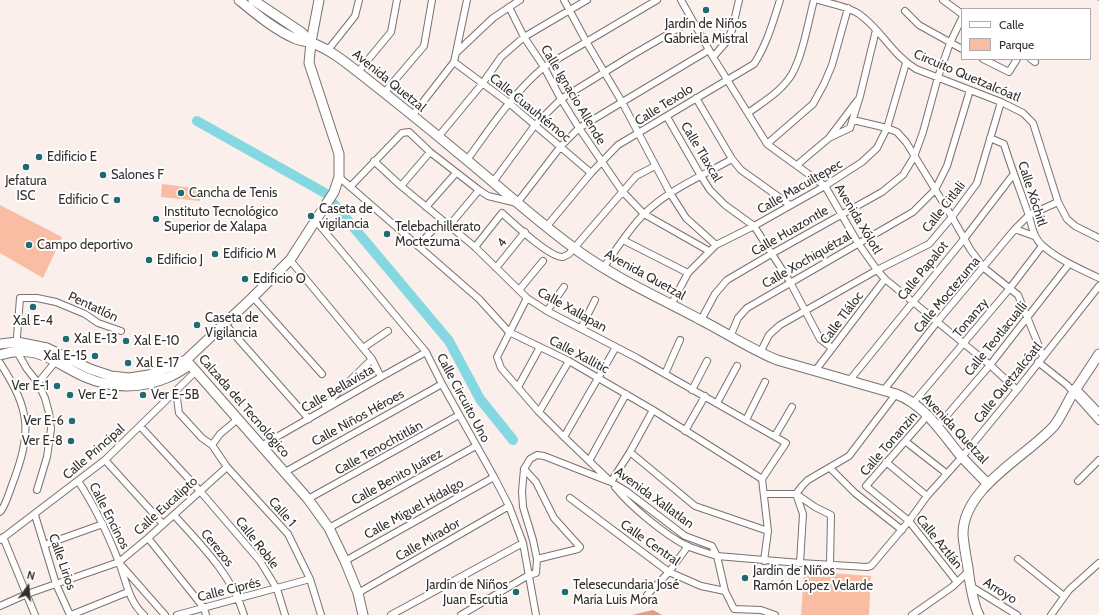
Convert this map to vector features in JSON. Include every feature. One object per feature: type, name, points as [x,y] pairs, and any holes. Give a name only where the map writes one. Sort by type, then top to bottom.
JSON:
[{"type":"street","points":[[240,0],[255,13],[286,34],[297,40],[310,42]]},
{"type":"street","points":[[253,0],[301,32],[310,42]]},
{"type":"street","points":[[319,0],[310,42],[309,63],[339,154],[339,177]]},
{"type":"street","points":[[328,50],[355,16],[359,0]]},
{"type":"street","points":[[358,72],[391,32],[397,0]]},
{"type":"street","points":[[384,93],[424,46],[432,0]]},
{"type":"street","points":[[412,116],[454,62],[467,0]]},
{"type":"street","points":[[457,52],[493,18],[520,0]]},
{"type":"street","points":[[564,0],[587,43],[622,102],[670,194],[686,218],[716,245]]},
{"type":"street","points":[[438,137],[482,84],[501,57],[524,37],[587,0]]},
{"type":"street","points":[[467,160],[509,103],[530,79],[544,67],[587,43],[657,0]]},
{"type":"street","name":"Avenida Xólotl","points":[[681,0],[691,21],[767,144],[825,186],[858,243],[885,279],[964,343],[1017,390]]},
{"type":"street","points":[[713,57],[727,41],[732,30],[739,0]]},
{"type":"street","name":"Calle Texolo","points":[[547,226],[601,161],[618,145],[754,64],[762,52],[767,40],[780,0]]},
{"type":"street","points":[[748,113],[777,92],[792,74],[814,0]]},
{"type":"street","name":"Circuito Quetzalcóatl","points":[[818,0],[848,8],[859,14],[906,63],[916,69],[1023,112],[1034,123],[1058,202],[1067,219],[1075,226],[1099,238]]},
{"type":"street","points":[[944,0],[961,13]]},
{"type":"street","name":"Calle Ignacio Allende","points":[[508,7],[524,37],[544,67],[561,99],[622,191]]},
{"type":"street","points":[[767,144],[813,104],[832,65],[848,8]]},
{"type":"street","points":[[905,11],[919,24],[961,48]]},
{"type":"street","name":"Calle Huazontle","points":[[701,320],[715,294],[727,280],[772,253],[882,192],[902,175],[914,157],[923,132],[938,77],[950,43],[961,20]]},
{"type":"street","points":[[493,182],[536,126],[561,99],[691,21]]},
{"type":"street","points":[[829,138],[850,128],[860,96],[876,30]]},
{"type":"street","name":"Avenida Quetzal","points":[[310,42],[328,50],[358,72],[467,160],[517,203],[574,248],[603,268],[760,353],[777,360],[884,390],[914,402],[928,415],[962,457],[988,484]]},
{"type":"street","points":[[350,186],[396,139],[402,134],[409,132],[430,152],[488,196],[517,203],[561,146],[579,128],[709,50]]},
{"type":"street","points":[[985,60],[1009,72],[1016,60]]},
{"type":"street","name":"Calle Cuauhtémoc","points":[[454,62],[509,103],[591,173]]},
{"type":"street","name":"Calle Macuiltepec","points":[[671,305],[688,273],[716,245],[754,226],[825,186],[862,162],[877,148],[887,128],[906,63]]},
{"type":"street","name":"Calle Xochiquétzal","points":[[730,336],[738,318],[747,308],[912,212],[934,190],[947,166],[970,90]]},
{"type":"street","points":[[797,165],[829,138],[860,96]]},
{"type":"street","points":[[696,98],[732,159],[741,170],[790,205]]},
{"type":"street","name":"Calle Citlali","points":[[760,353],[769,335],[780,325],[877,270],[929,244],[952,217],[977,183],[1001,102]]},
{"type":"street","name":"Calle Tlaxcal","points":[[667,117],[710,190],[725,205],[754,226],[790,282],[820,339],[832,348]]},
{"type":"street","points":[[853,120],[887,128],[897,132],[906,142],[964,239],[984,268],[1018,295],[1043,356]]},
{"type":"street","name":"Calle Xóchitl","points":[[990,138],[1004,144],[1029,215],[1034,236],[1042,246],[1070,264],[1099,278]]},
{"type":"street","points":[[401,186],[430,152]]},
{"type":"street","points":[[603,268],[644,214],[670,194],[732,159]]},
{"type":"street","name":"Calle Xallapan","points":[[374,161],[401,186],[475,247],[527,298],[547,311],[705,396],[786,443],[762,479]]},
{"type":"street","points":[[475,247],[502,213],[541,247],[554,255],[563,257],[569,254],[636,176],[655,166]]},
{"type":"street","points":[[426,207],[456,173]]},
{"type":"street","name":"Calle Papalot","points":[[849,381],[964,239],[1014,174]]},
{"type":"street","name":"Calle Xallitic","points":[[339,177],[479,299],[509,332],[569,361],[626,394],[762,479]]},
{"type":"street","name":"Calzada del Tecnológico","points":[[339,177],[334,192],[290,260],[225,324],[191,366],[235,421],[285,472],[308,499],[329,528],[358,593],[363,615]]},
{"type":"street","points":[[449,226],[479,190]]},
{"type":"street","points":[[622,191],[644,214],[709,251]]},
{"type":"street","points":[[1029,215],[1058,202]]},
{"type":"street","name":"Calle Moctezuma","points":[[884,390],[1015,229],[1029,215]]},
{"type":"street","points":[[418,246],[442,220]]},
{"type":"street","name":"Calle Circuito Uno","points":[[316,221],[426,352],[509,506],[523,543],[536,615]]},
{"type":"street","points":[[1015,229],[1034,236]]},
{"type":"street","name":"4","points":[[496,268],[525,232]]},
{"type":"street","points":[[623,240],[688,273]]},
{"type":"street","name":"Tonanzy","points":[[914,402],[1010,288],[1042,246]]},
{"type":"street","points":[[290,260],[363,348],[381,376]]},
{"type":"street","points":[[519,290],[543,261]]},
{"type":"street","name":"Calle Teotlacualli","points":[[937,427],[990,365],[1070,264]]},
{"type":"street","name":"Calle Tláloc","points":[[815,371],[885,279]]},
{"type":"street","name":"Calle Quetzalcóatl","points":[[830,565],[871,566],[902,530],[946,473],[962,457],[1017,390],[1099,286]]},
{"type":"street","points":[[547,311],[564,287]]},
{"type":"street","points":[[253,297],[322,374]]},
{"type":"street","name":"Pentatlón","points":[[17,346],[20,298],[37,298],[56,302],[85,314],[98,323],[121,331]]},
{"type":"street","name":"Avenida Xallatlan","points":[[527,298],[497,357],[501,368],[539,412],[611,482],[626,491],[685,536],[712,546],[717,556]]},
{"type":"street","points":[[581,328],[596,300]]},
{"type":"street","points":[[225,324],[309,419]]},
{"type":"street","points":[[363,348],[388,331]]},
{"type":"street","points":[[665,374],[680,340]]},
{"type":"street","points":[[0,344],[47,348],[90,369],[111,376],[129,378],[191,366]]},
{"type":"street","points":[[0,355],[17,346],[56,361],[86,377],[118,386],[137,386],[152,383],[170,377],[191,366]]},
{"type":"street","points":[[17,346],[27,369],[38,383],[45,398],[49,412],[51,429],[47,457],[37,490]]},
{"type":"street","points":[[518,387],[540,347]]},
{"type":"street","points":[[564,437],[616,347]]},
{"type":"street","name":"Calle Bellavista","points":[[261,446],[381,376],[426,352]]},
{"type":"street","points":[[979,615],[974,602],[968,572],[963,534],[965,521],[971,507],[988,484],[1035,444],[1054,425],[1099,354]]},
{"type":"street","points":[[318,412],[372,360]]},
{"type":"street","points":[[38,383],[56,361]]},
{"type":"street","points":[[539,412],[569,361]]},
{"type":"street","points":[[692,390],[707,361]]},
{"type":"street","points":[[1038,362],[1099,412]]},
{"type":"street","points":[[0,363],[20,398],[26,417],[22,456],[0,513]]},
{"type":"street","name":"Calle Principal","points":[[2,539],[105,460],[176,391],[191,366]]},
{"type":"street","points":[[717,403],[737,366]]},
{"type":"street","points":[[746,420],[765,382]]},
{"type":"street","name":"Calle Niños Héroes","points":[[285,472],[442,384]]},
{"type":"street","name":"Calle 1","points":[[176,391],[179,413],[202,438],[212,445],[227,467],[288,534],[310,579],[321,615]]},
{"type":"street","points":[[1075,391],[1099,421]]},
{"type":"street","points":[[589,461],[626,394]]},
{"type":"street","points":[[796,494],[808,480],[849,456],[896,394]]},
{"type":"street","points":[[685,430],[705,396]]},
{"type":"street","points":[[775,436],[792,407]]},
{"type":"street","points":[[611,482],[630,452],[653,410]]},
{"type":"street","name":"Calle Tenochtitlán","points":[[308,499],[459,415]]},
{"type":"street","name":"Calle Tonanzin","points":[[866,486],[928,415]]},
{"type":"street","points":[[212,445],[220,434],[235,421]]},
{"type":"street","name":"Calle Roble","points":[[140,426],[200,491],[260,561],[277,589],[285,615]]},
{"type":"street","points":[[905,441],[946,473]]},
{"type":"street","name":"Calle Benito Juárez","points":[[329,528],[476,446]]},
{"type":"street","points":[[630,452],[695,506],[768,531]]},
{"type":"street","points":[[461,615],[529,575],[536,574],[537,560],[533,540],[523,507],[524,469],[530,459],[537,455],[544,456],[611,482],[625,500],[671,537],[688,546],[717,556],[800,564],[830,565],[831,515],[815,507],[796,494],[764,494]]},
{"type":"street","points":[[105,460],[163,524]]},
{"type":"street","points":[[1078,480],[1099,460]]},
{"type":"street","points":[[886,462],[927,496]]},
{"type":"street","name":"Calle Eucalipto","points":[[119,562],[227,467]]},
{"type":"street","points":[[830,468],[855,493],[902,530]]},
{"type":"street","points":[[524,469],[536,482],[554,518],[580,547],[578,550],[537,560]]},
{"type":"street","name":"Calle Miguel Hidalgo","points":[[345,561],[494,477]]},
{"type":"street","points":[[762,479],[768,531],[764,561]]},
{"type":"street","name":"Calle Encinos","points":[[78,481],[92,501],[119,562]]},
{"type":"street","name":"Calle Aztlán","points":[[866,486],[909,521],[957,582]]},
{"type":"street","points":[[796,494],[803,514],[800,564]]},
{"type":"street","name":"Calle Central","points":[[570,498],[669,572],[701,586],[725,592]]},
{"type":"street","name":"Calle Mirador","points":[[358,593],[509,506]]},
{"type":"street","name":"Cerezos","points":[[174,514],[220,568],[239,599],[244,615]]},
{"type":"street","name":"Calle Lirios","points":[[35,515],[56,584],[70,615]]},
{"type":"street","points":[[44,545],[103,524]]},
{"type":"street","points":[[680,541],[685,536]]},
{"type":"street","points":[[148,538],[204,608],[206,615]]},
{"type":"street","points":[[2,539],[35,615]]},
{"type":"street","points":[[392,615],[523,543]]},
{"type":"street","points":[[648,594],[669,572],[688,546]]},
{"type":"street","points":[[717,556],[725,592],[734,612],[761,610],[775,615]]},
{"type":"street","points":[[1018,559],[1064,596]]},
{"type":"street","points":[[0,606],[27,594],[119,562]]},
{"type":"street","points":[[119,562],[128,592],[144,615]]},
{"type":"street","points":[[119,562],[165,615]]},
{"type":"street","points":[[1051,615],[1069,590],[1099,563]]},
{"type":"street","points":[[912,615],[952,588],[968,572]]},
{"type":"street","name":"Calle Ciprés","points":[[176,615],[310,579]]},
{"type":"street","name":"Arroyo","points":[[972,587],[1017,615]]},
{"type":"street","points":[[70,615],[128,592]]},
{"type":"green space","name":"Cancha de Tenis","points":[[162,184],[201,189],[200,201],[161,197]]},
{"type":"green space","name":"Campo deportivo","points":[[0,205],[62,237],[43,278],[0,253]]},
{"type":"green space","points":[[804,571],[871,576],[869,615],[801,615]]},
{"type":"shaded area","points":[[653,610],[662,615],[632,615]]},
{"type":"waterway","points":[[197,121],[325,193]]},
{"type":"waterway","points":[[334,204],[449,341],[480,399],[513,440]]},
{"type":"place","name":"Jardín de Niños Gabriela Mistral","points":[[706,10]]},
{"type":"place","name":"Edificio E","points":[[39,157]]},
{"type":"place","name":"Jefatura ISC","points":[[26,167]]},
{"type":"place","name":"Salones F","points":[[103,175]]},
{"type":"place","name":"Cancha de Tenis","points":[[181,193]]},
{"type":"place","name":"Edificio C","points":[[117,200]]},
{"type":"place","name":"Caseta de vigilancia","points":[[311,216]]},
{"type":"place","name":"Instituto Tecnológico Superior de Xalapa","points":[[156,219]]},
{"type":"place","name":"Telebachillerato Moctezuma","points":[[387,234]]},
{"type":"place","name":"Campo deportivo","points":[[29,245]]},
{"type":"place","name":"Edificio M","points":[[215,254]]},
{"type":"place","name":"Edificio J","points":[[149,260]]},
{"type":"place","name":"Edificio O","points":[[245,279]]},
{"type":"place","name":"Xal E-4","points":[[33,307]]},
{"type":"place","name":"Caseta de Vigilancia","points":[[197,325]]},
{"type":"place","name":"Xal E-13","points":[[66,339]]},
{"type":"place","name":"Xal E-10","points":[[126,341]]},
{"type":"place","name":"Xal E-15","points":[[95,356]]},
{"type":"place","name":"Xal E-17","points":[[128,363]]},
{"type":"place","name":"Ver E-1","points":[[57,386]]},
{"type":"place","name":"Ver E-2","points":[[70,395]]},
{"type":"place","name":"Ver E-5B","points":[[143,395]]},
{"type":"place","name":"Ver E-6","points":[[72,421]]},
{"type":"place","name":"Ver E-8","points":[[71,441]]},
{"type":"place","name":"Jardín de Niños Ramón López Velarde","points":[[745,578]]},
{"type":"place","name":"Jardín de Niños Juan Escutia","points":[[516,592]]},
{"type":"place","name":"Telesecundaria José María Luis Mora","points":[[565,592]]}]
